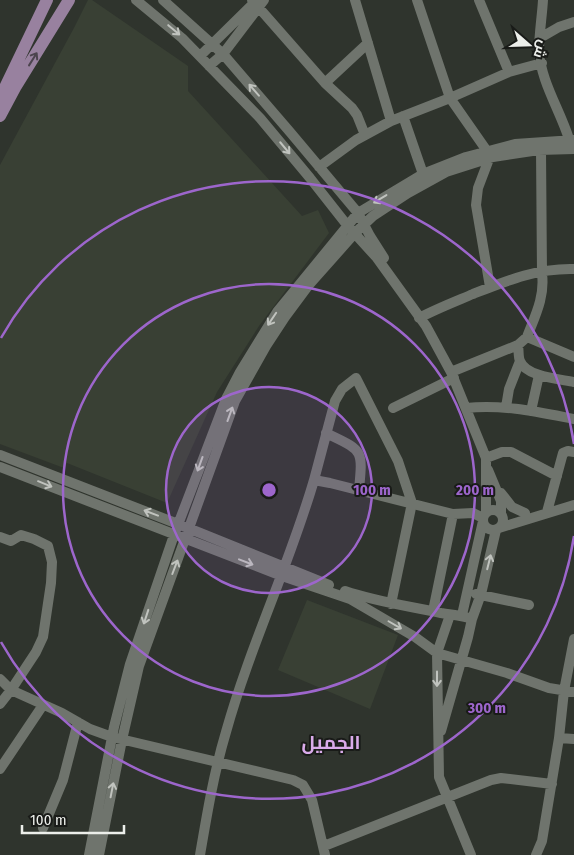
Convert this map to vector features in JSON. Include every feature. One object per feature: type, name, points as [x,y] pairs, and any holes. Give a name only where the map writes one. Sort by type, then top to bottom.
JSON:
[{"type":"main road","points":[[0,98],[47,0]]},
{"type":"main road","points":[[0,116],[16,86],[69,0]]},
{"type":"main road","points":[[61,14],[74,0]]},
{"type":"street","points":[[136,0],[182,38],[260,118],[347,225],[382,264],[423,320]]},
{"type":"street","points":[[163,0],[224,54],[358,212],[373,242],[423,320],[453,375],[496,486],[501,501],[503,522],[498,529],[494,542],[481,594],[472,619],[437,744]]},
{"type":"street","points":[[355,0],[391,121]]},
{"type":"street","points":[[418,0],[450,98],[488,155]]},
{"type":"street","points":[[478,0],[509,72]]},
{"type":"street","points":[[89,855],[117,739],[139,666],[235,402],[248,376],[289,311],[308,286],[355,233],[380,210],[434,178],[515,144],[571,140],[563,119],[552,99],[539,52],[543,0]]},
{"type":"street","points":[[200,56],[257,2]]},
{"type":"street","points":[[210,66],[224,54],[257,2]]},
{"type":"street","points":[[257,2],[325,83],[352,108],[364,135]]},
{"type":"street","points":[[540,38],[559,27],[574,22]]},
{"type":"street","points":[[325,83],[368,43]]},
{"type":"street","points":[[318,167],[364,135],[391,121],[509,72],[542,63]]},
{"type":"street","points":[[403,116],[423,174]]},
{"type":"street","points":[[99,855],[130,664],[174,535],[216,422],[240,372],[281,307],[358,212],[423,174],[466,157],[574,149]]},
{"type":"street","points":[[393,408],[453,375],[518,345],[527,338],[541,301],[544,287],[542,271],[541,150]]},
{"type":"street","points":[[488,155],[478,188],[476,205],[490,287]]},
{"type":"street","points":[[423,320],[490,287],[525,274],[559,268],[574,269]]},
{"type":"street","points":[[527,338],[574,357]]},
{"type":"street","points":[[518,345],[520,361],[525,368],[539,375],[574,382]]},
{"type":"street","points":[[506,407],[509,388],[520,361]]},
{"type":"street","points":[[531,411],[539,375]]},
{"type":"street","points":[[200,855],[218,762],[230,717],[284,571],[314,480],[338,394],[348,382],[356,378],[398,461],[412,503],[391,604]]},
{"type":"street","points":[[466,408],[485,406],[506,407],[574,419]]},
{"type":"street","points":[[326,433],[354,447],[358,453],[362,461],[359,490]]},
{"type":"street","points":[[544,513],[563,453],[568,451],[574,452]]},
{"type":"street","points":[[486,461],[502,452],[512,452],[557,476]]},
{"type":"street","points":[[0,455],[190,528],[350,600],[415,636],[436,653],[461,659],[542,686],[569,692]]},
{"type":"street","points":[[462,615],[484,517],[486,461]]},
{"type":"street","points":[[0,467],[174,535],[360,596],[391,604],[462,615],[472,619]]},
{"type":"street","points":[[314,480],[453,514],[473,513],[484,517],[489,529],[498,529],[574,505]]},
{"type":"street","points":[[496,486],[512,507],[525,513]]},
{"type":"street","points":[[484,517],[494,509],[502,515],[544,513]]},
{"type":"street","points":[[433,611],[453,514]]},
{"type":"street","points":[[494,542],[517,523]]},
{"type":"street","points":[[0,537],[11,541],[21,536],[34,539],[48,546],[52,562],[51,584],[42,637],[36,652],[0,704]]},
{"type":"street","points":[[466,592],[528,605]]},
{"type":"street","points":[[450,614],[436,653],[439,777],[471,855]]},
{"type":"street","points":[[536,855],[542,841],[559,738],[569,692],[574,639]]},
{"type":"street","points":[[0,679],[11,690],[99,733],[117,739],[293,780],[303,786],[312,800],[325,850],[447,796],[501,778],[552,784]]},
{"type":"street","points":[[0,769],[44,705]]},
{"type":"street","points":[[43,828],[63,780],[78,722]]},
{"type":"street","points":[[559,738],[574,739]]},
{"type":"shaded area","points":[[88,0],[92,0],[188,66],[188,91],[302,216],[318,210],[329,233],[259,326],[217,392],[167,503],[67,463],[64,468],[0,444],[0,165]]},
{"type":"shaded area","points":[[307,600],[398,635],[370,709],[278,670]]},
{"type":"district","name":"الجميل","points":[[331,742]]}]
